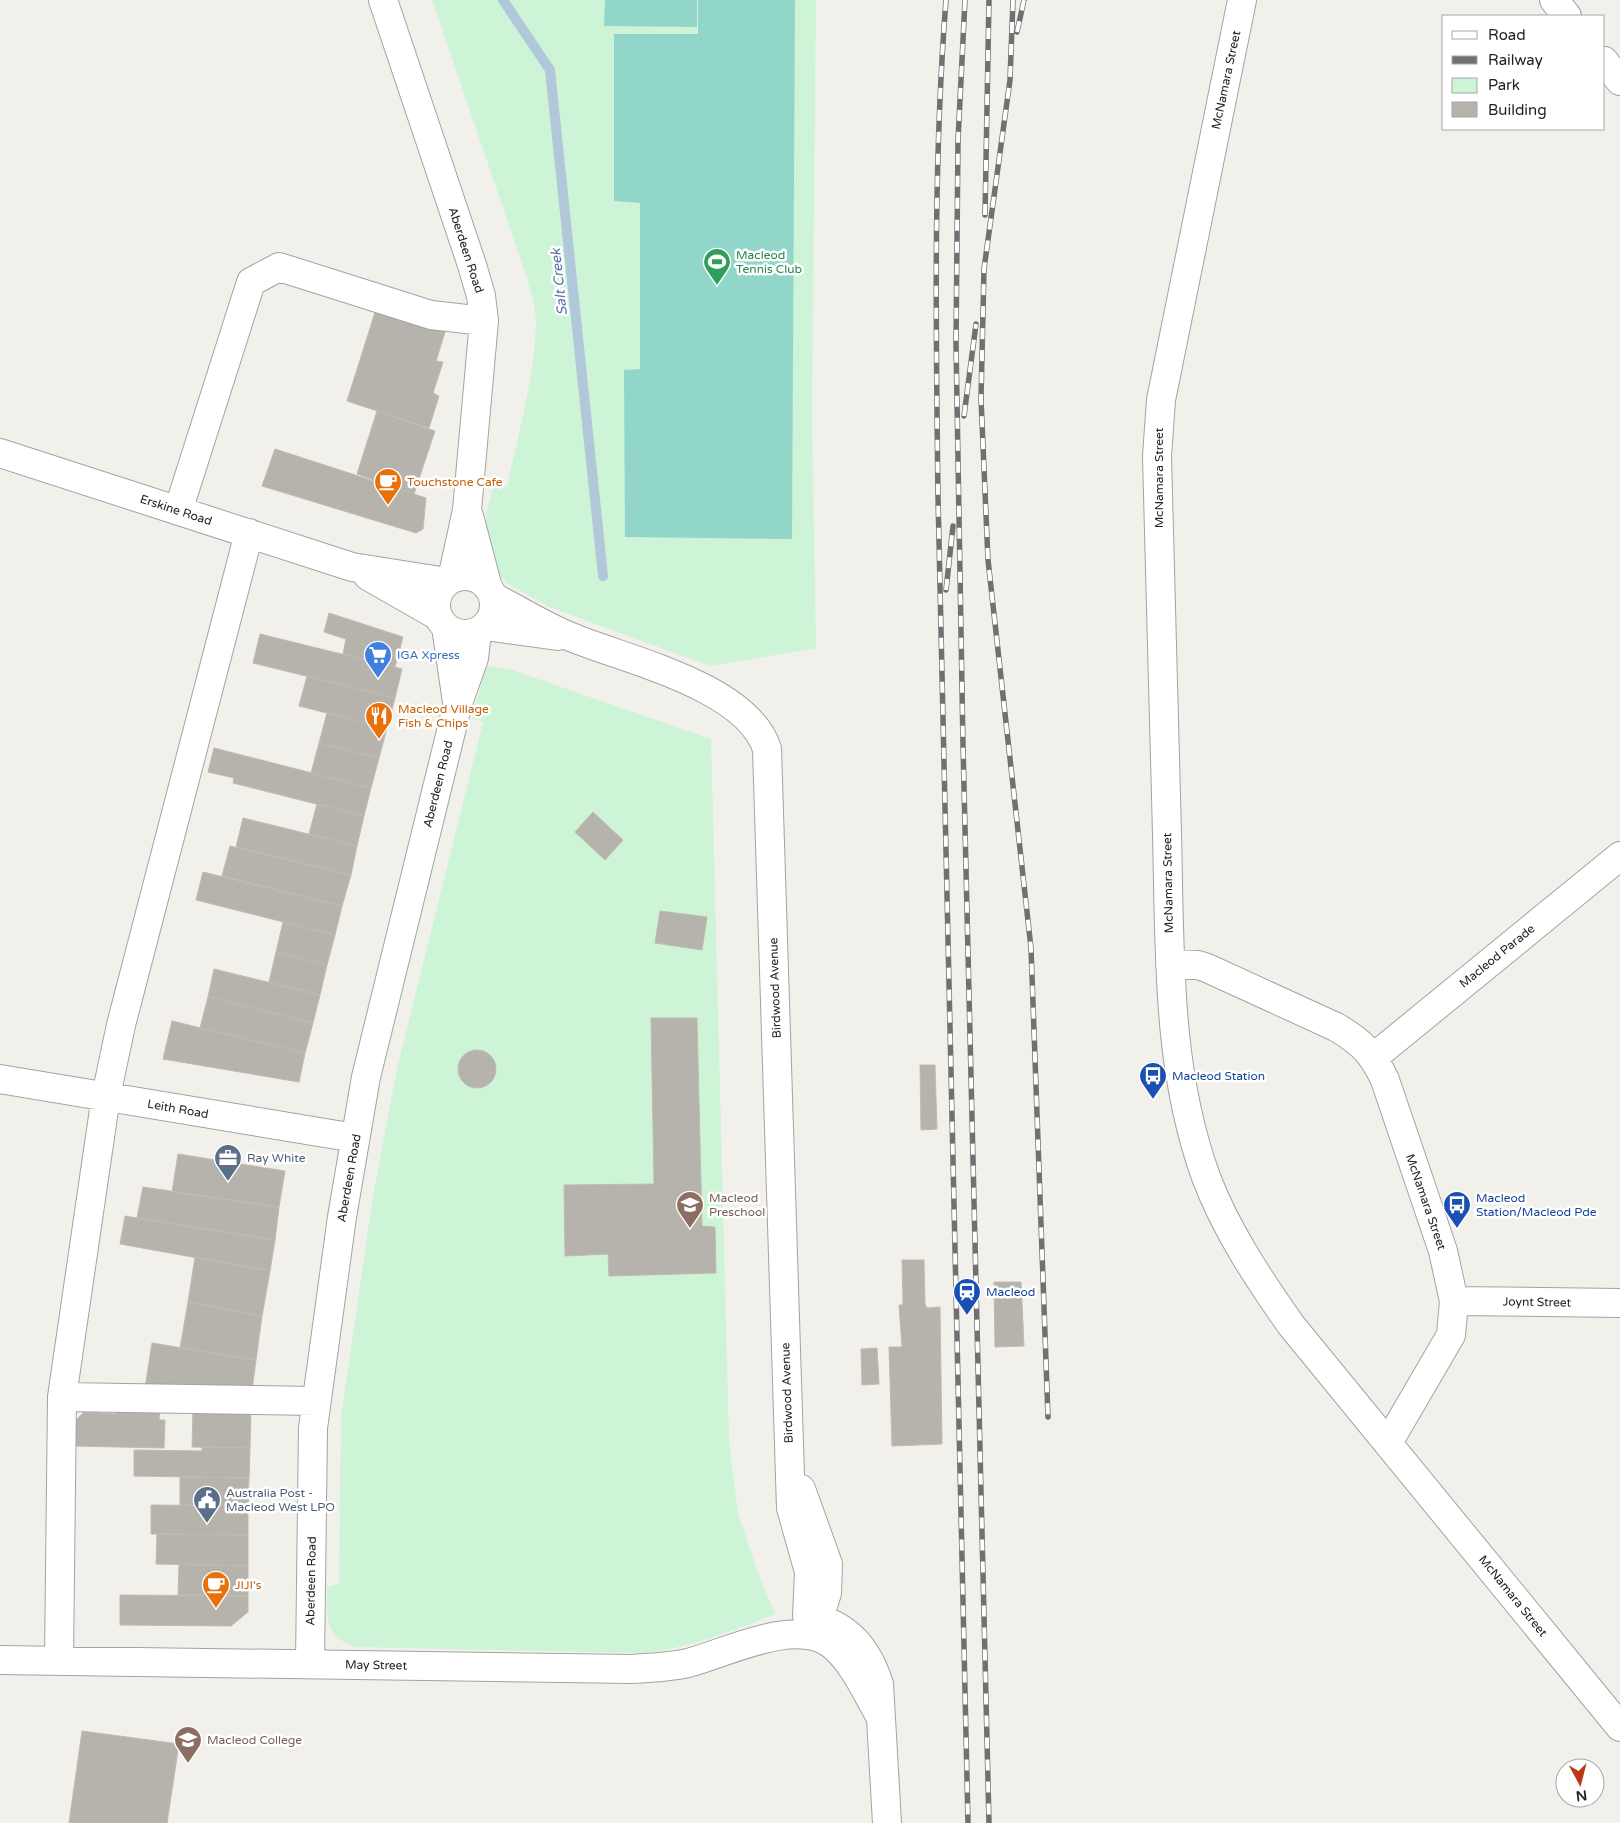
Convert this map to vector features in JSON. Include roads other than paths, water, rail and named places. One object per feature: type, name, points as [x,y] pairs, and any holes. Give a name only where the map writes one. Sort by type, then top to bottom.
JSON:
[{"type":"street","name":"Aberdeen Road","points":[[383,0],[482,296],[484,321],[467,510],[450,581]]},
{"type":"street","name":"McNamara Street","points":[[1242,0],[1161,400],[1158,424],[1157,456],[1170,964],[1177,1060],[1186,1108],[1206,1177],[1237,1242],[1258,1278],[1291,1324],[1620,1727]]},
{"type":"street","points":[[1554,0],[1566,15]]},
{"type":"street","points":[[1605,62],[1620,81]]},
{"type":"street","points":[[178,511],[251,282],[279,267],[431,315],[484,321]]},
{"type":"street","name":"Erskine Road","points":[[0,452],[352,567],[450,581]]},
{"type":"street","name":"Aberdeen Road","points":[[467,510],[491,593]]},
{"type":"street","points":[[59,1660],[62,1397],[106,1096],[121,1025],[249,533]]},
{"type":"street","name":"Erskine Road","points":[[352,567],[442,621]]},
{"type":"street","points":[[472,577],[491,593],[493,613],[481,629],[461,634],[442,621],[437,597],[450,581],[472,577]]},
{"type":"street","name":"Birdwood Avenue","points":[[491,593],[569,637],[678,676],[720,697],[751,721],[763,737],[767,748],[787,1418],[790,1462],[828,1564],[827,1593],[813,1623]]},
{"type":"street","name":"Aberdeen Road","points":[[442,621],[458,703]]},
{"type":"street","name":"Aberdeen Road","points":[[310,1664],[312,1460],[315,1401],[355,1138],[380,1017],[458,703],[474,658],[481,629]]},
{"type":"street","name":"Birdwood Avenue","points":[[481,629],[569,637]]},
{"type":"street","name":"Macleod Parade","points":[[1374,1057],[1620,856]]},
{"type":"street","name":"McNamara Street","points":[[1170,964],[1207,968],[1336,1027],[1351,1036],[1374,1057],[1386,1080],[1443,1251],[1454,1301],[1454,1321],[1451,1335],[1388,1443]]},
{"type":"street","name":"Leith Road","points":[[0,1079],[355,1138]]},
{"type":"street","name":"Joynt Street","points":[[1454,1301],[1620,1303]]},
{"type":"street","points":[[62,1397],[315,1401]]},
{"type":"street","points":[[813,1623],[841,1653],[880,1716],[887,1823]]},
{"type":"street","name":"May Street","points":[[0,1660],[631,1669],[686,1663],[748,1643],[798,1633],[813,1623]]},
{"type":"waterway","name":"Salt Creek","points":[[503,0],[550,70],[603,576]]},
{"type":"railway","points":[[946,0],[937,186],[937,435],[968,1823]]},
{"type":"railway","points":[[965,0],[958,140],[956,344],[963,745],[989,1823]]},
{"type":"railway","points":[[985,215],[989,0]]},
{"type":"railway","points":[[1013,0],[1010,80],[984,269],[981,399],[988,560],[1031,948],[1048,1417]]},
{"type":"railway","points":[[1017,32],[1024,0]]},
{"type":"railway","points":[[964,416],[976,324]]},
{"type":"railway","points":[[946,590],[953,526]]},
{"type":"place","name":"Macleod Tennis Club","points":[[717,286]]},
{"type":"place","name":"Touchstone Cafe","points":[[388,506]]},
{"type":"place","name":"IGA Xpress","points":[[378,679]]},
{"type":"place","name":"Macleod Village Fish & Chips","points":[[379,740]]},
{"type":"place","name":"Macleod Station","points":[[1153,1100]]},
{"type":"place","name":"Ray White","points":[[228,1182]]},
{"type":"place","name":"Macleod Preschool","points":[[690,1229]]},
{"type":"place","name":"Macleod Station/Macleod Pde","points":[[1457,1229]]},
{"type":"place","name":"Macleod","points":[[967,1316]]},
{"type":"place","name":"Australia Post - Macleod West LPO","points":[[207,1524]]},
{"type":"place","name":"JIJI's","points":[[216,1609]]},
{"type":"place","name":"Macleod College","points":[[188,1764]]}]
